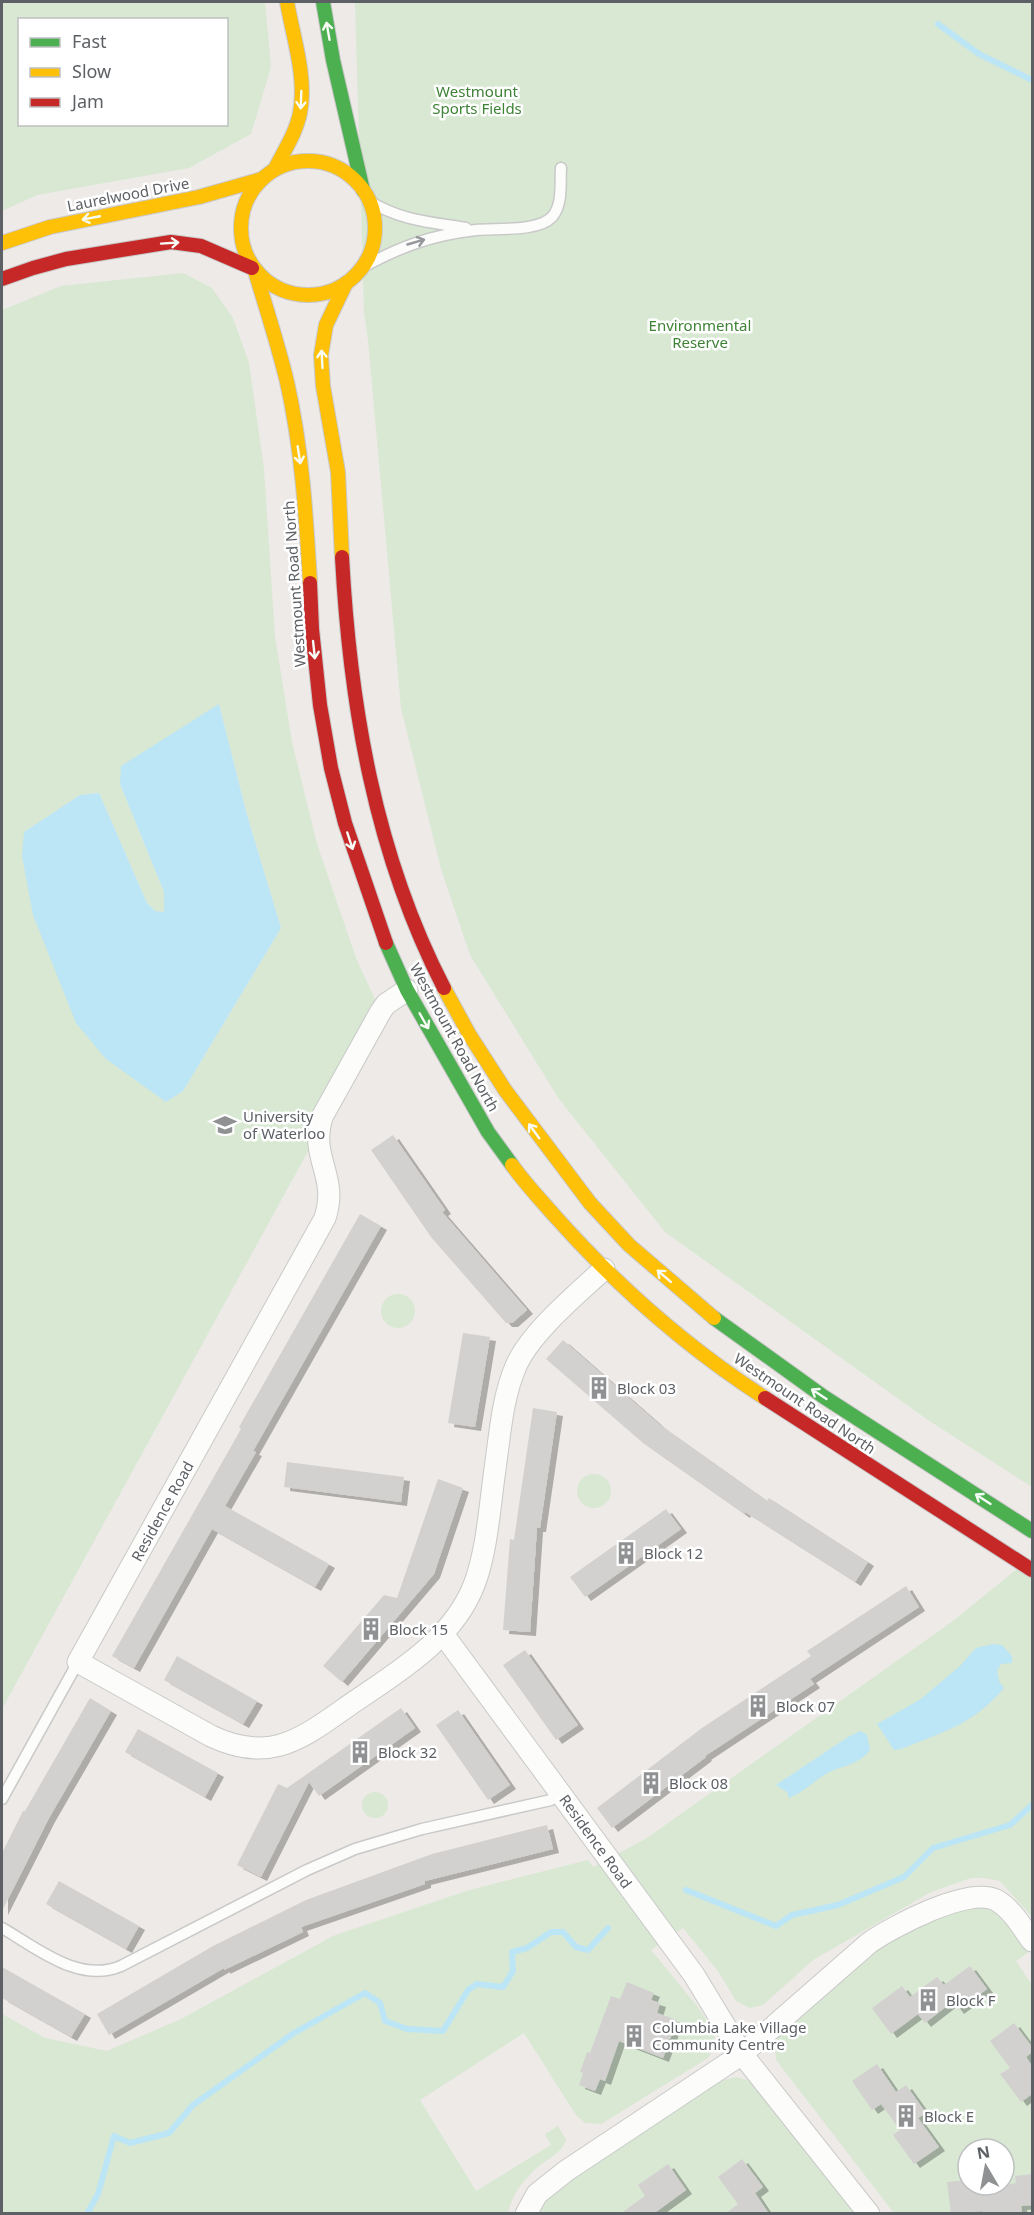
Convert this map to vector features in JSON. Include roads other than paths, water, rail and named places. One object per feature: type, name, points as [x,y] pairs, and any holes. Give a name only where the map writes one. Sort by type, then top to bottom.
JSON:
[{"type":"main road","points":[[275,169],[290,141],[300,111],[300,77],[287,2]]},
{"type":"main road","points":[[323,2],[333,60],[366,195],[374,218],[375,235],[371,252],[363,267],[346,284],[328,292],[308,296],[288,293],[270,284],[254,269],[243,251],[240,232],[242,213],[251,194],[262,179],[275,169],[293,162],[313,161],[332,166],[349,175],[366,195]]},
{"type":"main road","name":"Laurelwood Drive","points":[[2,243],[26,233],[60,224],[199,197],[262,179]]},
{"type":"main road","points":[[2,279],[18,272],[112,250],[181,242],[201,247],[254,269]]},
{"type":"main road","name":"Westmount Road North","points":[[254,269],[286,382],[301,463],[320,705],[331,768],[345,823],[382,934],[407,990],[488,1132],[519,1174],[604,1269],[646,1308],[737,1380],[1032,1570]]},
{"type":"main road","name":"Westmount Road North","points":[[346,284],[327,321],[321,356],[338,465],[345,614],[355,707],[371,786],[390,854],[421,937],[457,1012],[506,1092],[560,1167],[627,1244],[711,1316],[798,1380],[1032,1531]]},
{"type":"street","name":"Residence Road","points":[[78,1662],[325,1218],[330,1192],[318,1145],[322,1117],[381,1011],[386,1004],[407,990]]},
{"type":"street","points":[[78,1662],[224,1742],[256,1748],[289,1743],[308,1735],[414,1658],[443,1634],[461,1611],[477,1576],[506,1396],[516,1364],[534,1338],[604,1269]]},
{"type":"street","name":"Residence Road","points":[[443,1634],[694,1975],[742,2054],[868,2214]]},
{"type":"street","points":[[526,2214],[537,2194],[566,2171],[742,2054],[869,1943],[887,1930],[926,1912],[975,1896],[994,1899],[1008,1909],[1032,1941]]},
{"type":"lane","points":[[363,267],[411,243],[475,230],[530,226],[546,222],[552,217],[559,203],[561,168]]},
{"type":"lane","points":[[366,195],[382,209],[409,219],[475,230]]},
{"type":"lane","points":[[2,1799],[78,1662]]},
{"type":"lane","points":[[2,1928],[74,1968],[89,1972],[107,1971],[347,1852],[405,1833],[551,1800],[561,1793]]},
{"type":"water","points":[[219,704],[247,815],[281,928],[183,1091],[166,1102],[106,1059],[76,1023],[33,915],[22,856],[24,832],[80,795],[99,793],[147,903],[155,911],[164,912],[164,892],[120,784],[121,766]]},
{"type":"water","points":[[993,1644],[1002,1645],[1012,1656],[1012,1663],[1001,1664],[997,1671],[999,1681],[1004,1688],[993,1700],[957,1726],[894,1750],[877,1724],[921,1699],[960,1666],[976,1648]]},
{"type":"water","points":[[860,1731],[867,1735],[870,1750],[862,1758],[829,1772],[800,1793],[789,1798],[787,1792],[776,1785],[848,1737]]},
{"type":"waterway","points":[[938,24],[979,54],[1032,80]]},
{"type":"waterway","points":[[686,1890],[776,1926],[792,1915],[838,1905],[904,1877],[933,1848],[1010,1825],[1032,1805]]},
{"type":"waterway","points":[[87,2214],[98,2194],[114,2136],[130,2143],[169,2133],[193,2105],[294,2033],[365,1993],[380,2003],[385,2021],[407,2029],[443,2031],[468,1990],[477,1984],[503,1987],[513,1971],[512,1952],[527,1948],[551,1932],[563,1932],[576,1947],[588,1950],[608,1928]]},
{"type":"place","name":"University of Waterloo","points":[[225,1125]]},
{"type":"place","name":"Block 03","points":[[599,1388]]},
{"type":"place","name":"Block 12","points":[[626,1553]]},
{"type":"place","name":"Block 15","points":[[371,1629]]},
{"type":"place","name":"Block 07","points":[[758,1706]]},
{"type":"place","name":"Block 32","points":[[360,1752]]},
{"type":"place","name":"Block 08","points":[[651,1783]]},
{"type":"place","name":"Block F","points":[[928,2000]]},
{"type":"place","name":"Columbia Lake Village Community Centre","points":[[634,2036]]},
{"type":"place","name":"Block E","points":[[906,2116]]},
{"type":"park label","name":"Westmount Sports Fields","points":[[477,100]]},
{"type":"park label","name":"Environmental Reserve","points":[[700,334]]}]
